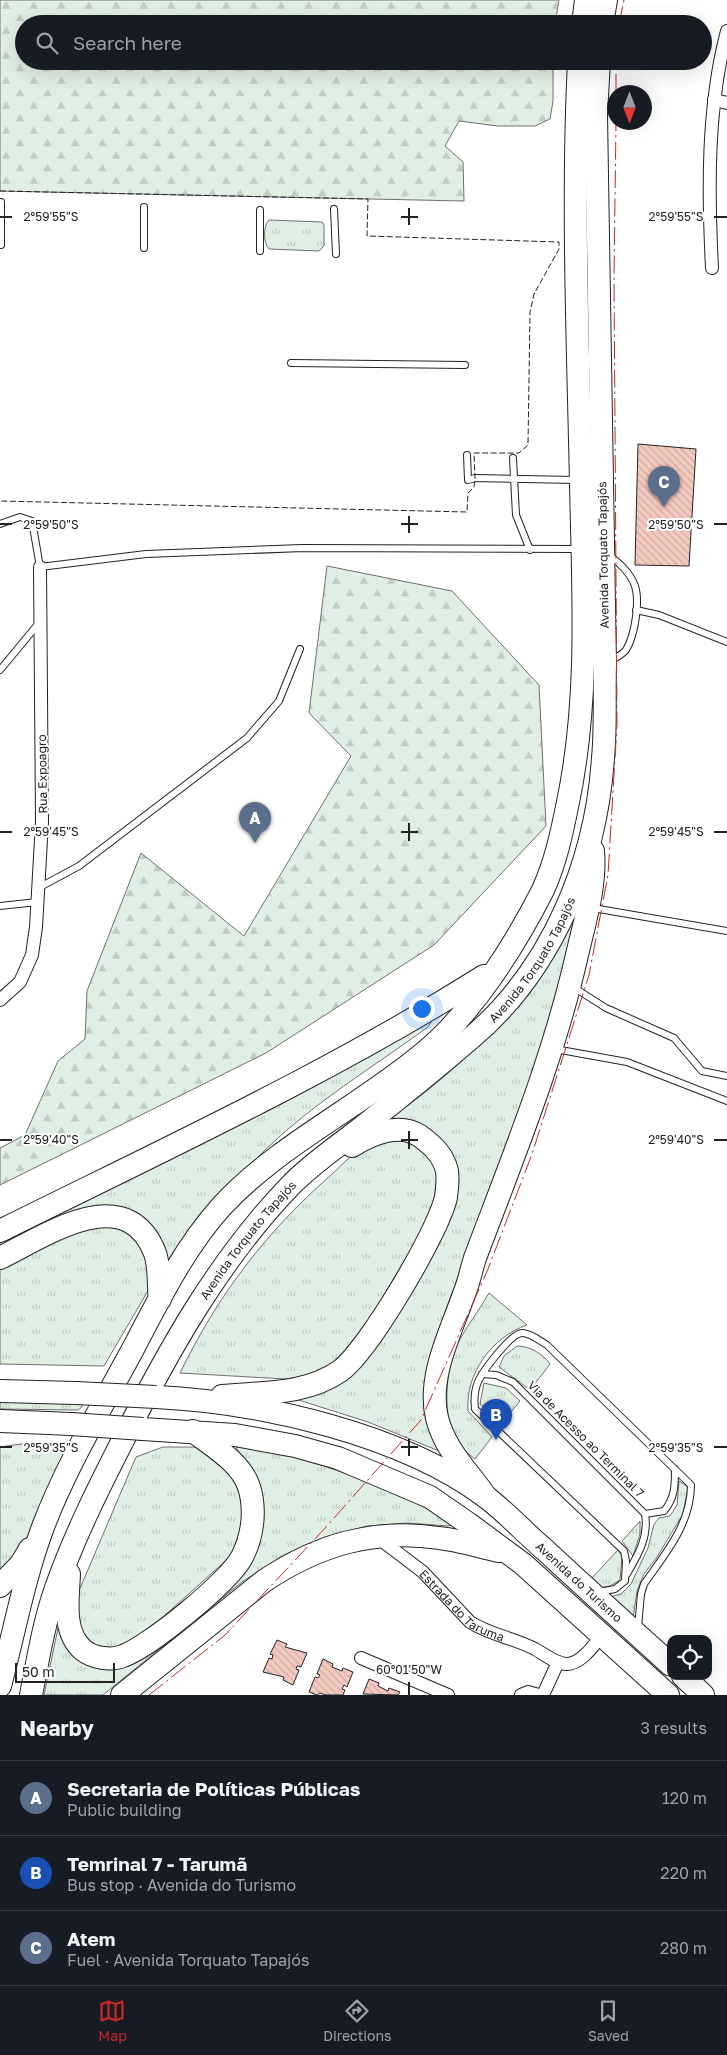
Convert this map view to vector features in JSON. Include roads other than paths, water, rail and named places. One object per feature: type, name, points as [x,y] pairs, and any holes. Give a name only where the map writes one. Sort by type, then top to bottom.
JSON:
[{"type":"highway","points":[[584,15],[586,0]]},
{"type":"highway","points":[[604,15],[606,0]]},
{"type":"highway","name":"Avenida Torquato Tapajós","points":[[31,1695],[42,1637],[56,1589],[69,1555],[95,1496],[150,1386],[209,1286],[237,1246],[290,1186],[473,1037],[515,994],[554,933],[570,900],[591,837],[604,757],[605,666],[593,549],[581,480],[576,248],[579,70]]},
{"type":"highway","name":"Avenida Torquato Tapajós","points":[[0,1686],[43,1526],[77,1454],[160,1299],[192,1246],[220,1208],[253,1177],[286,1151],[425,1052],[451,1027],[495,969],[543,888],[558,852],[574,776],[584,681],[593,549],[596,114],[598,70]]},
{"type":"highway","points":[[486,1498],[455,1458],[446,1440],[437,1417],[436,1384],[452,1325],[525,1129],[552,1048],[570,985],[588,907],[594,868],[591,837]]},
{"type":"highway","points":[[0,1231],[355,1053],[418,1018],[495,969]]},
{"type":"highway","points":[[188,1399],[295,1390],[313,1385],[340,1371],[361,1349],[380,1323],[434,1228],[446,1198],[446,1171],[437,1148],[414,1132],[391,1130],[366,1138],[290,1186]]},
{"type":"highway","points":[[0,1258],[84,1217],[108,1215],[125,1219],[142,1232],[155,1253],[160,1299]]},
{"type":"highway","points":[[4,1389],[188,1399],[284,1415],[345,1431],[391,1446],[432,1463],[486,1498]]},
{"type":"highway","name":"Avenida do Turismo","points":[[0,1422],[44,1422],[143,1429],[192,1430],[235,1435],[296,1446],[338,1458],[430,1498],[508,1553],[668,1695]]},
{"type":"highway","points":[[0,1434],[44,1422]]},
{"type":"highway","points":[[69,1555],[68,1613],[71,1633],[84,1650],[101,1658],[121,1657],[146,1645],[225,1577],[242,1558],[251,1535],[253,1512],[249,1486],[233,1464],[192,1430]]},
{"type":"highway","name":"Avenida do Turismo","points":[[486,1498],[667,1661]]},
{"type":"highway","points":[[0,1586],[21,1564],[43,1526]]},
{"type":"highway","points":[[122,1695],[264,1581],[288,1565],[337,1544],[375,1536],[440,1538],[508,1553]]},
{"type":"highway","points":[[686,1680],[703,1695]]},
{"type":"street","points":[[712,268],[710,199],[714,100],[727,31]]},
{"type":"street","points":[[714,100],[727,103]]},
{"type":"street","name":"Rua Expoagro","points":[[0,1000],[20,982],[32,955],[37,902],[42,822],[40,567]]},
{"type":"street","name":"Estrada do Taruma","points":[[375,1536],[423,1572],[470,1622],[480,1628],[519,1641],[558,1662]]},
{"type":"street","points":[[543,1695],[558,1662],[567,1664],[575,1662],[602,1636]]},
{"type":"street","points":[[361,1658],[419,1690],[448,1695]]},
{"type":"street","points":[[521,1695],[528,1692],[539,1695]]},
{"type":"lane","points":[[1,202],[1,245]]},
{"type":"lane","points":[[144,207],[144,248]]},
{"type":"lane","points":[[334,209],[336,254]]},
{"type":"lane","points":[[260,210],[260,251]]},
{"type":"lane","points":[[291,363],[465,365]]},
{"type":"lane","points":[[467,455],[468,480],[514,478],[581,480]]},
{"type":"lane","points":[[513,458],[516,515],[530,550]]},
{"type":"lane","points":[[0,524],[20,517],[32,521],[40,567],[146,554],[303,548],[593,549],[622,565],[632,580],[637,598],[635,622],[626,651],[605,666]]},
{"type":"lane","points":[[636,610],[659,615],[727,642]]},
{"type":"lane","points":[[0,670],[40,622]]},
{"type":"lane","points":[[38,888],[79,866],[247,738],[279,701],[300,649]]},
{"type":"lane","points":[[0,906],[37,902]]},
{"type":"lane","points":[[588,907],[727,931]]},
{"type":"lane","points":[[570,985],[606,1008],[674,1038],[702,1071],[727,1076]]},
{"type":"lane","points":[[552,1048],[627,1062],[727,1102]]},
{"type":"lane","points":[[626,1575],[624,1551],[475,1410],[475,1392],[482,1374],[513,1336],[521,1333],[535,1338],[547,1346],[691,1486],[691,1501],[683,1525],[644,1584],[639,1607],[638,1636]]},
{"type":"lane","name":"Via de Acesso ao Terminal 7","points":[[482,1374],[496,1375],[513,1382],[645,1514],[647,1524],[643,1543],[626,1575],[625,1581],[615,1589],[592,1593]]},
{"type":"lane","name":"Via de Acesso ao Terminal 7","points":[[645,1514],[664,1511],[670,1504],[675,1486],[675,1469]]},
{"type":"place","name":"Atem","points":[[664,507]]},
{"type":"place","name":"Secretaria de Políticas Públicas","points":[[255,843]]},
{"type":"place","name":"Temrinal 7 - Tarumã","points":[[496,1440]]}]
